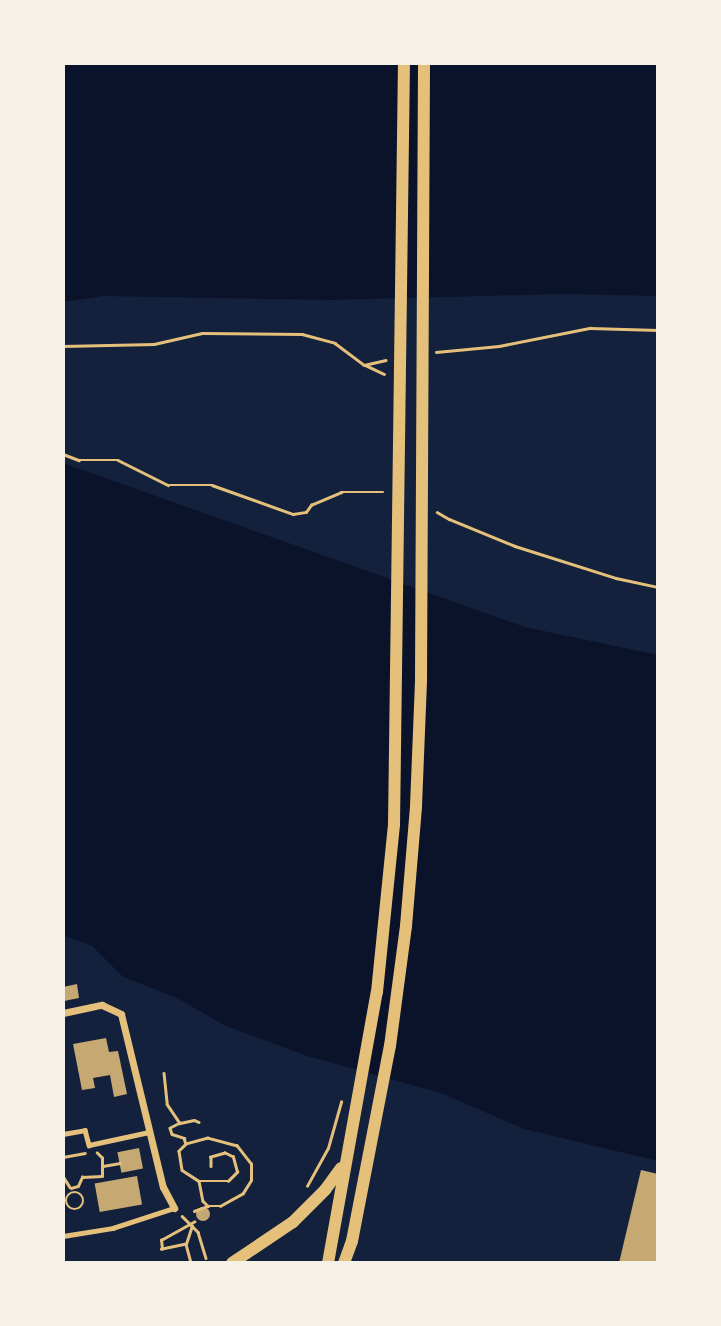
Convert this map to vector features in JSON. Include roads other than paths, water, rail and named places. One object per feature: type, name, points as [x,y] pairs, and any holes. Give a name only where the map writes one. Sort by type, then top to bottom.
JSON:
[{"type":"main road","points":[[328,1263],[330,1237],[363,1080],[377,992],[394,825],[404,63]]},
{"type":"main road","points":[[344,1263],[352,1241],[390,1046],[406,926],[416,806],[421,666],[424,63]]},
{"type":"main road","points":[[232,1263],[293,1222],[325,1190],[345,1161]]},
{"type":"street","points":[[63,1013],[102,1005],[121,1014],[163,1187],[174,1208]]},
{"type":"lane","points":[[63,1134],[85,1130],[89,1145],[149,1132]]},
{"type":"lane","points":[[63,1236],[113,1228],[174,1208]]},
{"type":"water","points":[[63,63],[658,63],[658,296],[562,294],[331,300],[103,296],[63,302]]},
{"type":"water","points":[[63,463],[525,627],[658,655],[658,1161],[524,1129],[441,1093],[307,1056],[226,1026],[175,997],[123,977],[92,946],[63,935]]}]
